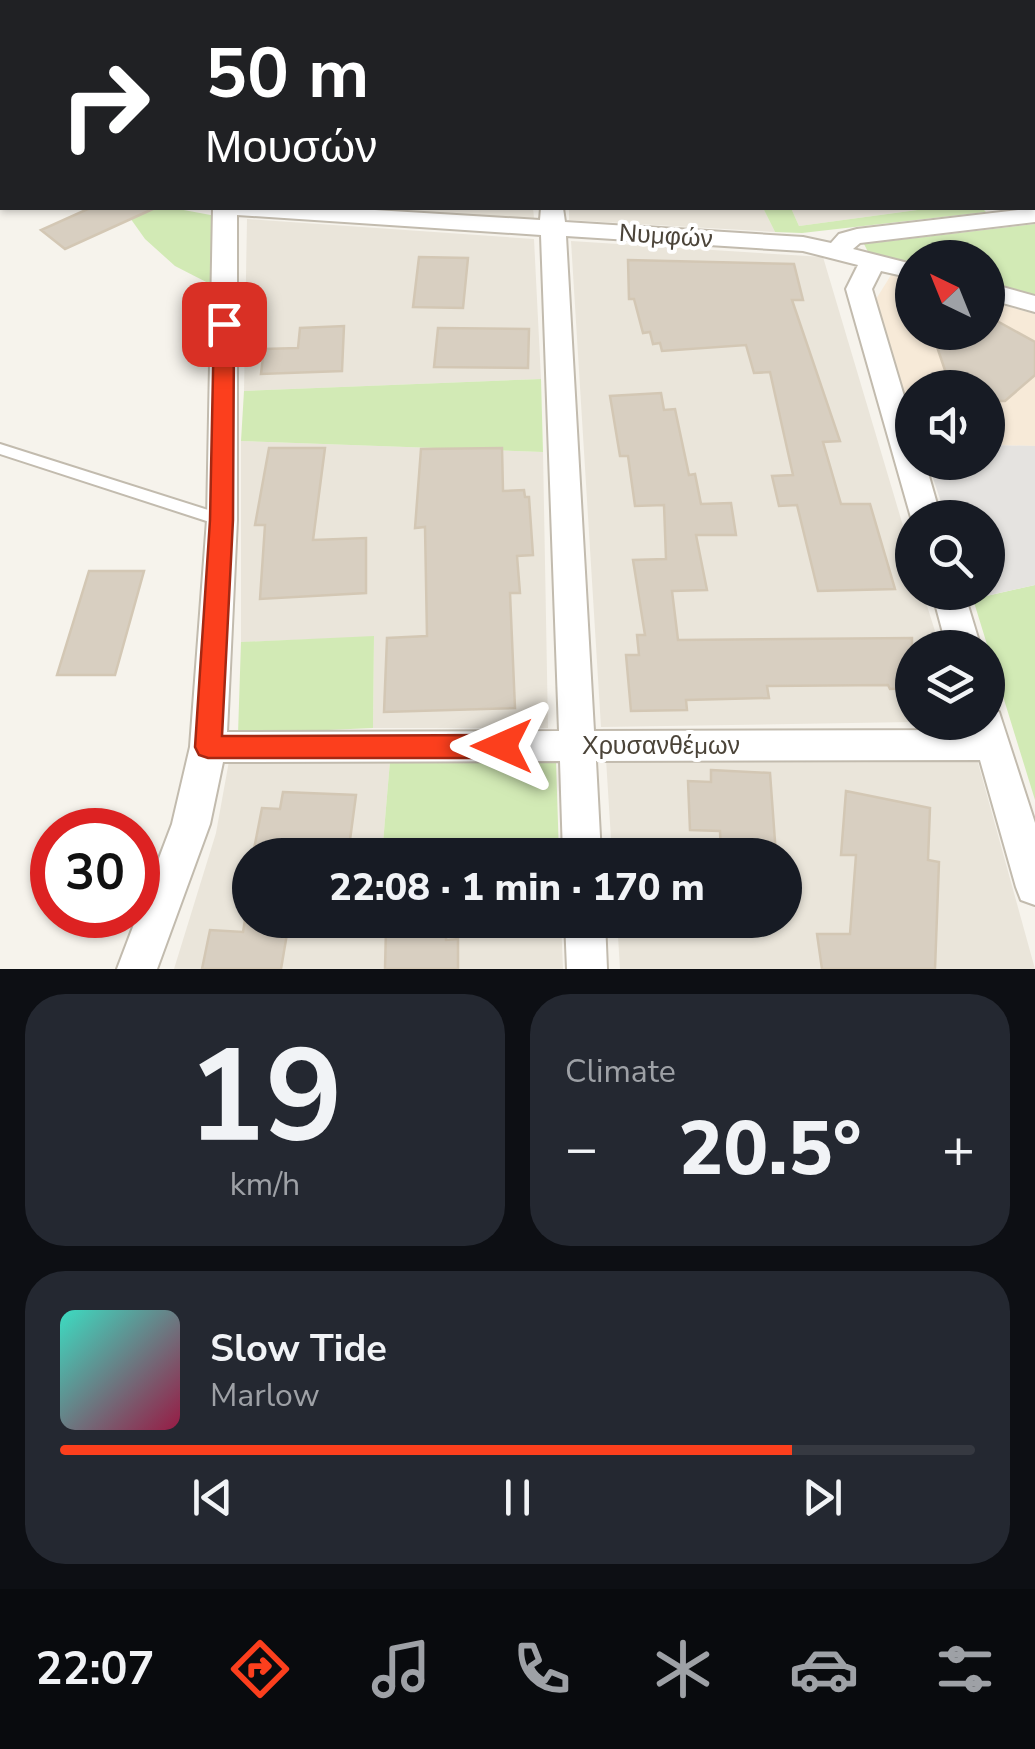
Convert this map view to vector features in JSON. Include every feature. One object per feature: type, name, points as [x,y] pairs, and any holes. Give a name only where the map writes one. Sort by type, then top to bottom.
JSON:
[{"type":"street","points":[[137,969],[191,824],[208,747],[222,520],[226,210]]},
{"type":"street","name":"Νυμφών","points":[[299,210],[552,218],[804,244],[895,266]]},
{"type":"street","points":[[838,251],[853,237],[1003,213],[1035,215]]},
{"type":"street","points":[[552,218],[581,838]]},
{"type":"street","points":[[873,260],[859,289],[921,500]]},
{"type":"street","points":[[1005,296],[1035,304]]},
{"type":"street","name":"Χρυσανθέμων","points":[[208,747],[576,746],[895,737]]},
{"type":"street","points":[[992,740],[1035,887]]},
{"type":"street","points":[[586,938],[588,969]]},
{"type":"lane","points":[[0,449],[222,520]]},
{"type":"shaded area","points":[[360,210],[533,210],[534,218]]},
{"type":"shaded area","points":[[569,210],[764,210],[775,232],[569,220]]},
{"type":"shaded area","points":[[792,210],[917,210],[799,226]]},
{"type":"shaded area","points":[[247,219],[534,239],[541,379],[244,391]]},
{"type":"shaded area","points":[[571,241],[823,257],[895,500],[895,610],[928,610],[935,630],[895,630],[895,722],[601,727]]},
{"type":"shaded area","points":[[891,275],[895,276],[895,350],[1005,350],[1005,306],[1035,314],[1035,446],[1005,445],[1005,370],[896,370],[873,304]]},
{"type":"shaded area","points":[[241,441],[543,452],[548,728],[373,728],[374,637],[241,642]]},
{"type":"shaded area","points":[[1005,445],[1035,446],[1035,585],[1005,592],[1005,500],[940,500],[934,480],[1005,480]]},
{"type":"shaded area","points":[[606,759],[977,759],[1035,969],[620,969],[618,938],[802,938],[802,838],[611,838]]},
{"type":"shaded area","points":[[229,761],[390,761],[383,838],[232,838],[232,938],[562,938],[563,969],[174,969],[216,833]]},
{"type":"green space","points":[[124,210],[184,210],[216,216],[212,285],[175,266],[145,239]]},
{"type":"green space","points":[[764,210],[792,210],[799,226],[917,210],[986,212],[802,233],[775,232]]},
{"type":"green space","points":[[1035,224],[1035,297],[1005,289],[1005,240],[898,240]]},
{"type":"green space","points":[[895,240],[895,259],[868,252],[864,244]]},
{"type":"green space","points":[[541,379],[543,452],[241,441],[244,391]]},
{"type":"green space","points":[[1035,585],[1035,800],[1005,703],[1005,630],[983,630],[976,610],[1005,610],[1005,592]]},
{"type":"green space","points":[[374,636],[373,728],[238,734],[241,642]]},
{"type":"green space","points":[[390,761],[556,761],[558,838],[383,838]]},
{"type":"building","points":[[86,210],[151,210],[65,249],[41,230]]},
{"type":"building","points":[[419,257],[468,258],[463,308],[413,307]]},
{"type":"building","points":[[628,260],[794,264],[803,300],[792,300],[840,441],[823,442],[841,504],[870,504],[895,589],[818,591],[797,505],[779,506],[772,476],[793,475],[770,372],[754,373],[746,345],[662,351],[660,343],[653,344],[650,332],[643,333],[634,299],[629,299]]},
{"type":"building","points":[[1005,325],[1035,342],[1035,375],[1005,401],[1005,370],[945,370],[938,350],[1005,350]]},
{"type":"building","points":[[344,326],[342,371],[261,374],[264,349],[298,348],[300,328]]},
{"type":"building","points":[[438,328],[529,329],[528,368],[434,367]]},
{"type":"building","points":[[661,393],[664,410],[675,409],[689,475],[695,474],[701,504],[731,503],[736,535],[696,535],[707,590],[672,591],[678,640],[895,638],[895,689],[888,685],[767,686],[769,698],[686,700],[687,710],[631,711],[626,655],[639,655],[637,635],[645,635],[633,560],[666,559],[664,505],[635,506],[628,456],[620,456],[610,396]]},
{"type":"building","points":[[269,448],[325,448],[313,540],[366,538],[366,593],[260,599],[265,525],[255,525]]},
{"type":"building","points":[[502,448],[503,491],[524,490],[525,497],[529,497],[533,555],[517,556],[520,593],[510,593],[515,708],[384,712],[387,638],[427,636],[425,527],[415,528],[421,449]]},
{"type":"building","points":[[89,571],[144,571],[115,675],[57,675]]},
{"type":"building","points":[[711,770],[770,773],[775,838],[720,838],[720,831],[690,830],[688,781],[711,782]]},
{"type":"building","points":[[846,791],[930,808],[928,860],[939,862],[935,969],[822,969],[817,934],[850,934],[856,855],[841,855]]},
{"type":"building","points":[[283,792],[356,795],[350,838],[256,838],[262,808],[280,809]]},
{"type":"building","points":[[210,930],[232,931],[232,938],[286,938],[281,969],[202,969]]},
{"type":"building","points":[[386,938],[458,939],[458,969],[385,969]]},
{"type":"route","points":[[224,324],[222,520],[208,747],[502,746]]}]
